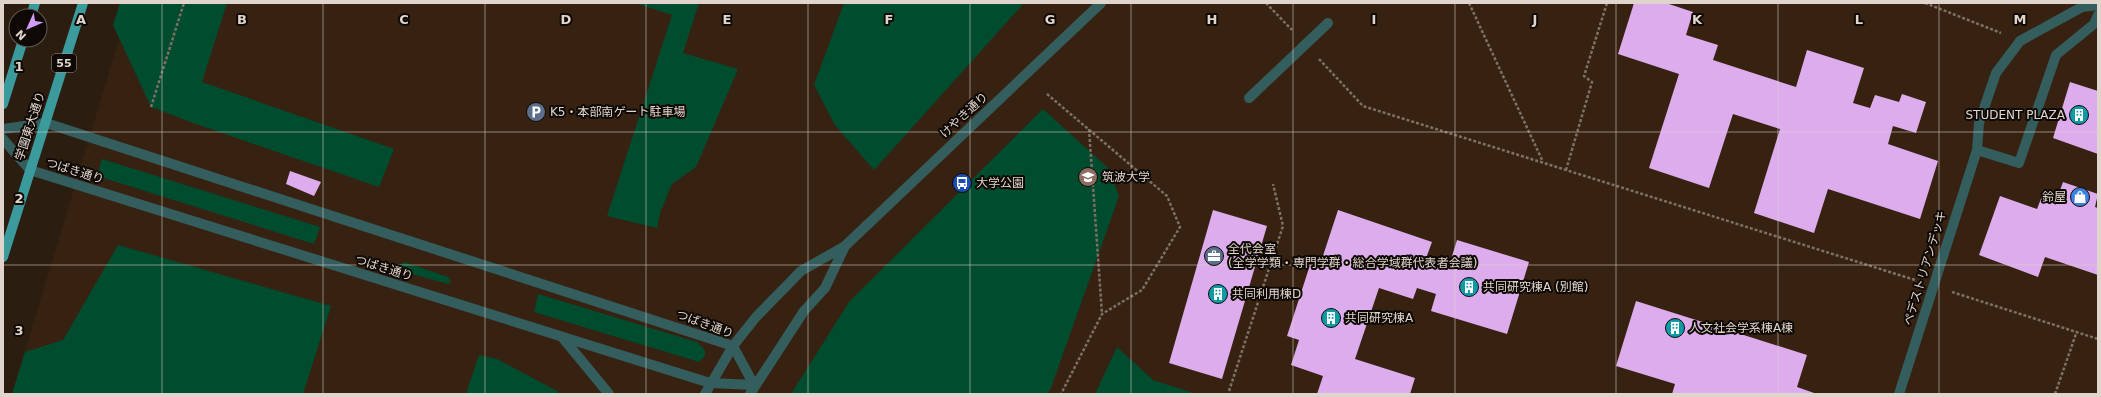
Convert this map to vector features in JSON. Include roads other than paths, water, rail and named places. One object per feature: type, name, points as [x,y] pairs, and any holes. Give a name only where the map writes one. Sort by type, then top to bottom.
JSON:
[{"type":"main road","name":"学園東大通り","points":[[3,257],[83,3]]},
{"type":"main road","points":[[3,104],[20,48]]},
{"type":"street","name":"けやき通り","points":[[705,394],[710,383],[733,346],[756,317],[800,271],[845,246],[1101,3]]},
{"type":"street","name":"ペデストリアンデッキ","points":[[1900,394],[1976,150],[1979,123],[1996,73],[2020,41],[2082,7],[2098,4]]},
{"type":"street","points":[[1976,150],[2019,163],[2056,55],[2094,24],[2098,15]]},
{"type":"street","points":[[1249,98],[1328,23]]},
{"type":"street","name":"つばき通り","points":[[3,129],[46,123],[733,346],[752,390]]},
{"type":"street","name":"つばき通り","points":[[3,139],[30,170],[710,383],[752,390]]},
{"type":"street","name":"けやき通り","points":[[752,390],[804,311],[825,288],[845,246]]},
{"type":"street","points":[[562,337],[609,394]]},
{"type":"place","name":"K5・本部南ゲート駐車場","points":[[536,112]]},
{"type":"place","name":"STUDENT PLAZA","points":[[2079,115]]},
{"type":"place","name":"筑波大学","points":[[1088,177]]},
{"type":"place","name":"大学公園","points":[[962,183]]},
{"type":"place","name":"鈴屋","points":[[2080,197]]},
{"type":"place","name":"全代会室 (全学学類・専門学群・総合学域群代表者会議)","points":[[1214,256]]},
{"type":"place","name":"共同研究棟A (別館)","points":[[1469,287]]},
{"type":"place","name":"共同利用棟D","points":[[1218,294]]},
{"type":"place","name":"共同研究棟A","points":[[1331,318]]},
{"type":"place","name":"人文社会学系棟A棟","points":[[1675,328]]}]
